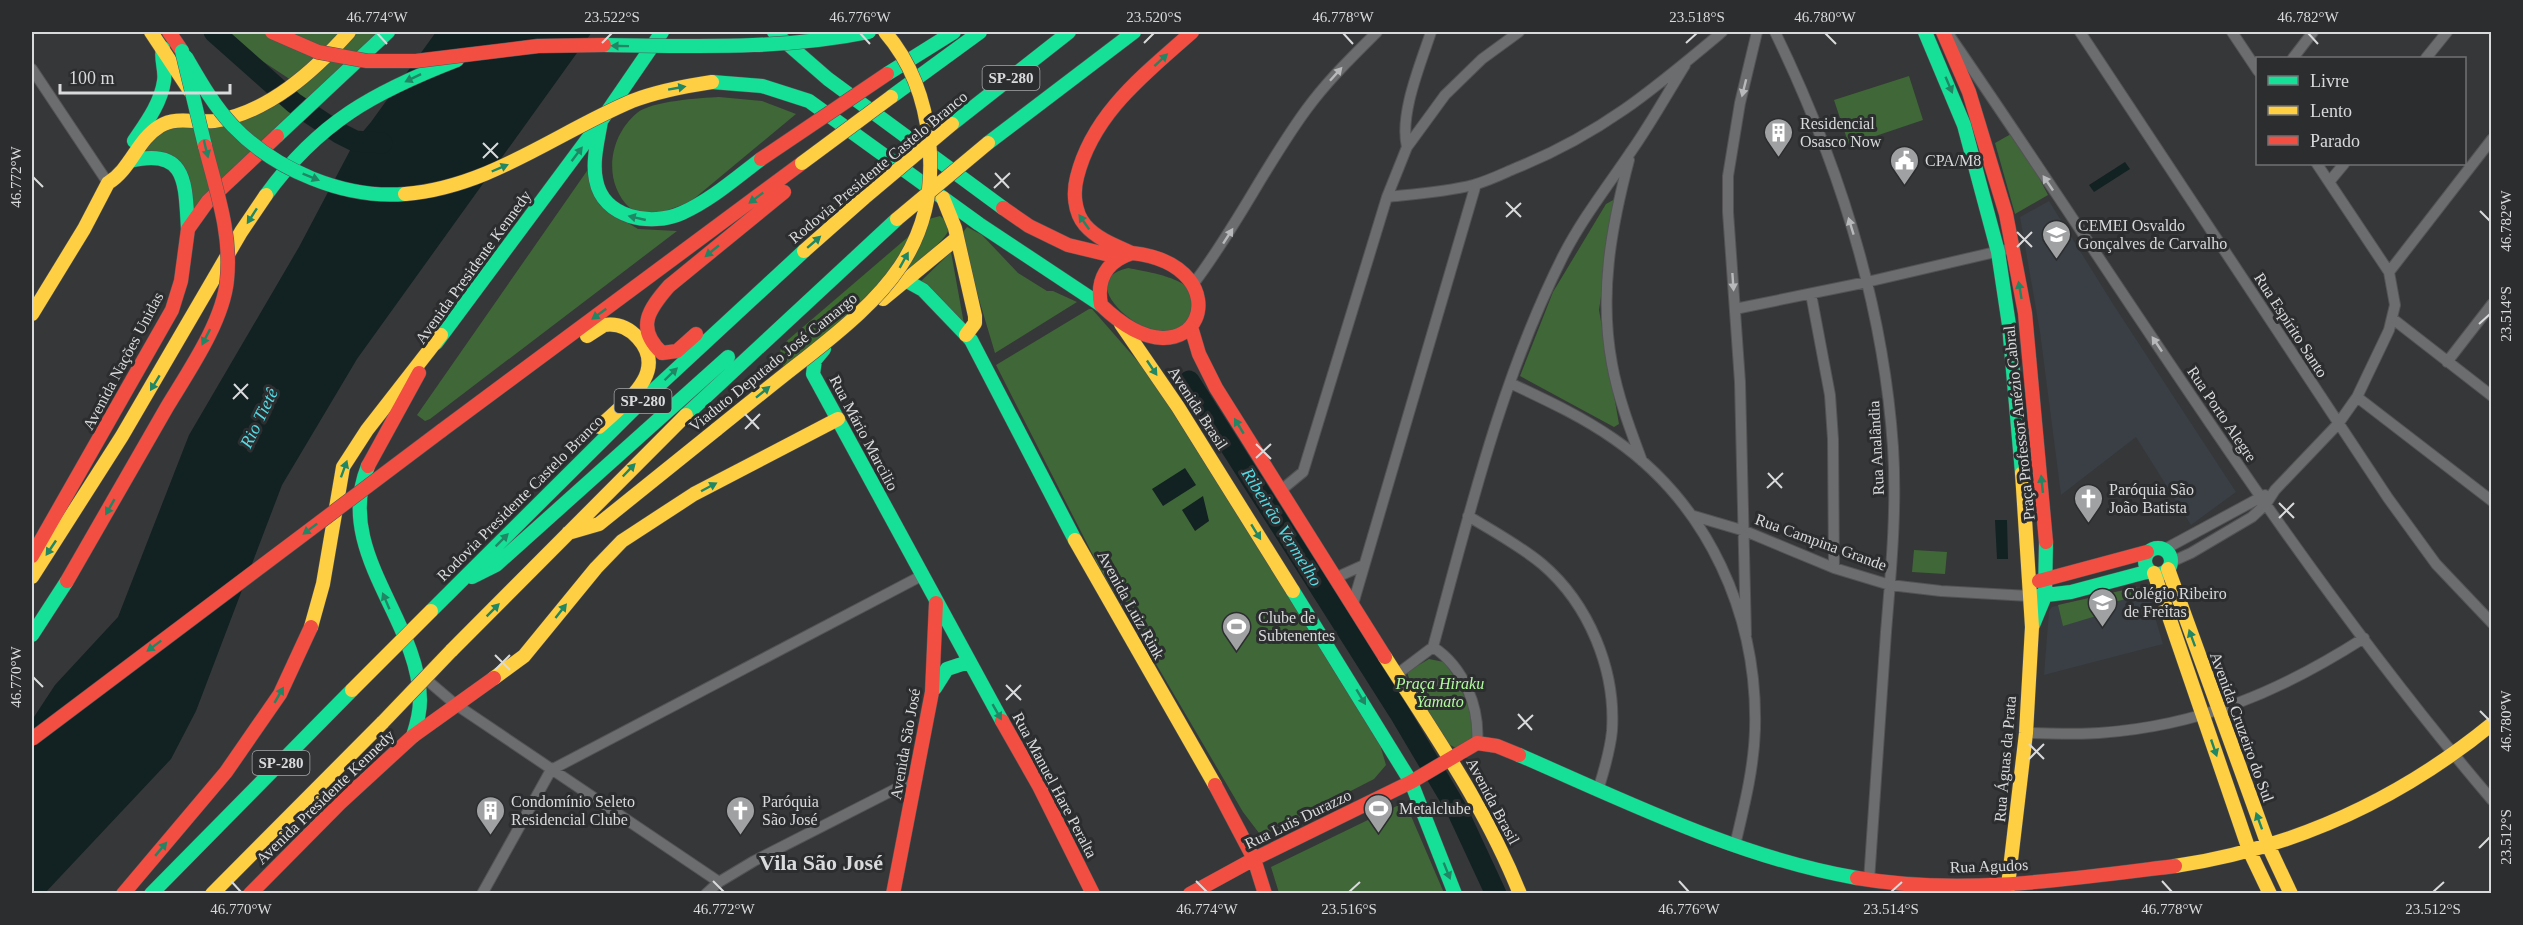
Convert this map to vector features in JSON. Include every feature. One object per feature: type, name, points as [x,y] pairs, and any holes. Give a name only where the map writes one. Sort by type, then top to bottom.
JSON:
[{"type":"main road","points":[[151,32],[213,121]]},
{"type":"main road","name":"Avenida Brasil","points":[[169,32],[212,100],[254,145],[298,172],[325,183],[391,194],[419,193],[455,185],[501,167],[615,109],[664,90],[712,82],[758,84],[792,93],[809,102],[942,197],[1101,304],[1118,320],[1178,407],[1411,782],[1455,894]]},
{"type":"main road","points":[[272,32],[317,52],[369,61],[467,56],[562,45],[805,45],[869,32]]},
{"type":"main road","points":[[108,183],[118,178],[145,137],[169,121],[213,121],[265,103],[295,82],[349,32]]},
{"type":"main road","name":"Avenida Nações Unidas","points":[[32,556],[172,310],[181,281],[188,230],[208,201],[388,32]]},
{"type":"main road","name":"Avenida Presidente Kennedy","points":[[250,894],[340,803],[413,736],[420,711],[415,669],[383,594],[371,560],[363,526],[360,497],[370,463],[441,335],[601,121],[662,32]]},
{"type":"main road","points":[[774,32],[828,79],[1029,226],[1068,245],[1118,257]]},
{"type":"main road","points":[[742,46],[793,32]]},
{"type":"main road","name":"Viaduto Deputado José Camargo","points":[[568,533],[599,524],[839,332],[874,301],[904,262],[927,207],[931,185],[931,150],[925,111],[913,75],[885,32]]},
{"type":"main road","points":[[601,121],[595,173],[598,189],[608,203],[623,214],[652,221],[681,214],[887,74],[954,32]]},
{"type":"main road","points":[[32,739],[537,359],[980,32]]},
{"type":"main road","name":"Rodovia Presidente Castelo Branco","points":[[151,894],[457,584],[759,289],[952,124],[1070,32]]},
{"type":"main road","points":[[212,894],[655,444],[804,302],[897,219],[988,143],[1134,32]]},
{"type":"main road","points":[[1191,327],[1200,306],[1198,290],[1187,275],[1148,255],[1132,253],[1099,236],[1083,223],[1075,203],[1077,173],[1090,139],[1116,104],[1192,32]]},
{"type":"main road","points":[[1925,32],[1952,91],[1964,125],[1998,252]]},
{"type":"main road","points":[[1945,32],[1969,92],[1984,138],[2013,247]]},
{"type":"main road","points":[[32,314],[84,229],[162,90],[165,74],[160,57],[163,48]]},
{"type":"main road","points":[[32,635],[67,581],[189,370],[222,301],[228,251],[226,231],[182,51]]},
{"type":"main road","points":[[32,577],[98,478],[264,198],[280,177],[324,130],[391,89],[467,56]]},
{"type":"main road","points":[[130,161],[152,156],[166,159],[175,165],[181,174],[184,188],[188,230]]},
{"type":"main road","points":[[759,289],[737,296],[682,347],[672,353],[662,353],[651,343],[646,321],[654,303],[669,286],[785,191],[800,165]]},
{"type":"main road","points":[[942,197],[951,213],[975,316],[975,323],[966,335]]},
{"type":"main road","name":"Rua Mário Marcilio","points":[[957,238],[829,344],[815,360],[813,374],[968,662]]},
{"type":"main road","name":"Praça Professor Anézio Cabral","points":[[2013,247],[2025,313],[2045,511],[2045,596]]},
{"type":"main road","name":"Praça Professor Anézio Cabral","points":[[1998,252],[2018,409],[2029,590]]},
{"type":"main road","points":[[1101,304],[1100,281],[1106,267],[1118,257],[1132,253]]},
{"type":"main road","name":"Avenida Luiz Rink","points":[[905,280],[923,290],[971,340],[1072,533],[1148,670],[1210,775],[1254,859],[1264,894]]},
{"type":"main road","points":[[457,584],[496,565],[782,309],[804,302]]},
{"type":"main road","name":"Avenida Brasil","points":[[1118,320],[1144,335],[1160,339],[1177,337],[1191,327],[1206,370],[1484,813],[1520,894]]},
{"type":"main road","points":[[537,359],[563,354],[605,324],[618,325],[632,332],[645,347],[650,367],[645,380],[596,430],[591,451]]},
{"type":"main road","points":[[123,894],[226,772],[280,694],[318,609],[343,467],[367,430],[441,335]]},
{"type":"main road","points":[[413,736],[524,656],[596,568],[638,529],[694,494],[838,419]]},
{"type":"main road","points":[[2154,548],[2165,549],[2170,555],[2170,566],[2162,573],[2152,572],[2145,561],[2147,552],[2154,548]]},
{"type":"main road","name":"Rua Campina Grande","points":[[2029,590],[2046,579],[2147,552]]},
{"type":"main road","name":"Avenida Cruzeiro do Sul","points":[[2170,566],[2268,845],[2291,894]]},
{"type":"main road","name":"Rua Campina Grande","points":[[2029,590],[2045,596],[2152,572]]},
{"type":"main road","name":"Avenida Cruzeiro do Sul","points":[[2152,572],[2249,850],[2270,894]]},
{"type":"main road","name":"Rua Águas da Prata","points":[[2008,888],[2026,733],[2032,627],[2029,590]]},
{"type":"main road","name":"Rua Águas da Prata","points":[[2032,627],[2045,596]]},
{"type":"main road","name":"Avenida São José","points":[[893,894],[932,692],[936,599]]},
{"type":"main road","points":[[932,692],[941,673],[954,665],[968,662]]},
{"type":"main road","name":"Rua Manuel Hare Peralta","points":[[968,662],[1039,786],[1093,894]]},
{"type":"main road","name":"Rua Agudos","points":[[1477,743],[1497,746],[1598,790],[1735,845],[1809,869],[1869,881],[1985,885],[2008,888],[2188,864],[2268,845],[2370,807],[2454,756],[2492,724]]},
{"type":"main road","points":[[1451,758],[1477,743]]},
{"type":"main road","name":"Rua Luis Durazzo","points":[[1190,894],[1254,859],[1411,782],[1451,758]]},
{"type":"street","points":[[1194,283],[1230,233],[1306,110],[1334,76],[1377,32]]},
{"type":"street","points":[[1407,147],[1406,118],[1431,32]]},
{"type":"street","points":[[1280,491],[1303,472],[1387,197],[1407,147],[1445,94],[1482,59],[1519,32]]},
{"type":"street","points":[[1387,197],[1476,184],[1572,144],[1621,114],[1685,65],[1722,32]]},
{"type":"street","points":[[1746,635],[1740,382],[1728,176],[1732,145],[1757,32]]},
{"type":"street","name":"Rua Analândia","points":[[1775,32],[1818,129],[1840,189],[1868,282],[1889,398],[1895,508],[1869,881]]},
{"type":"street","name":"Rua Porto Alegre","points":[[1945,32],[2263,501],[2454,756],[2492,800]]},
{"type":"street","name":"Rua Espírito Santo","points":[[2080,32],[2337,424],[2417,539],[2436,564],[2492,623]]},
{"type":"street","points":[[2232,32],[2256,68]]},
{"type":"street","points":[[2294,57],[2313,32]]},
{"type":"street","points":[[2427,57],[2447,32]]},
{"type":"street","points":[[1396,675],[1433,647],[1468,516],[1510,383],[1536,315],[1563,256],[1685,65]]},
{"type":"street","points":[[32,69],[108,183]]},
{"type":"street","points":[[2388,272],[2492,139]]},
{"type":"street","points":[[1632,151],[1611,237],[1606,281],[1606,311],[1612,365],[1624,411],[1642,461]]},
{"type":"street","points":[[2170,566],[2252,517],[2263,501],[2337,424],[2357,397],[2393,319],[2394,295],[2388,272],[2318,165]]},
{"type":"street","points":[[2329,182],[2343,165]]},
{"type":"street","points":[[1353,604],[1476,184]]},
{"type":"street","points":[[1735,309],[1868,282],[2013,247]]},
{"type":"street","points":[[1811,294],[1830,395],[1834,568]]},
{"type":"street","points":[[2447,362],[2492,304]]},
{"type":"street","points":[[2393,319],[2492,396]]},
{"type":"street","points":[[1510,383],[1587,422],[1642,461],[1694,516],[1718,558],[1746,635],[1752,668],[1755,730],[1750,780],[1735,845]]},
{"type":"street","points":[[2357,397],[2492,501]]},
{"type":"street","points":[[2165,549],[2263,501]]},
{"type":"street","points":[[1468,516],[1516,544],[1542,564],[1575,599],[1586,619],[1600,649],[1610,686],[1612,706],[1612,733],[1598,790]]},
{"type":"street","name":"Rua Campina Grande","points":[[1694,516],[1745,531],[1834,568],[1890,585],[1941,591],[2011,594],[2029,590]]},
{"type":"street","points":[[1335,578],[1364,565]]},
{"type":"street","points":[[482,894],[551,770],[923,575]]},
{"type":"street","points":[[2026,733],[2117,732],[2202,715],[2290,682],[2364,638]]},
{"type":"street","points":[[1433,647],[1444,655],[1470,694],[1478,725],[1477,743]]},
{"type":"street","points":[[415,669],[455,704],[719,882]]},
{"type":"street","points":[[706,894],[719,882],[753,861],[917,778]]},
{"type":"shaded area","points":[[2049,201],[2113,304],[2236,492],[2191,525],[2136,437],[2061,495],[2040,332],[2020,217]]},
{"type":"shaded area","name":"Colégio Ribeiro de Freitas","points":[[2138,587],[2147,590],[2163,644],[2044,675],[2049,611],[2052,607]]},
{"type":"green space","points":[[222,32],[388,32],[196,216],[181,173],[143,156],[158,127],[213,121],[294,82]]},
{"type":"green space","points":[[1909,76],[1923,120],[1849,145],[1834,100]]},
{"type":"green space","points":[[719,97],[762,101],[796,114],[690,202],[652,216],[630,208],[615,185],[612,159],[620,134],[628,123],[637,113],[653,106],[676,101]]},
{"type":"green space","points":[[2011,134],[2021,143],[2048,195],[2015,214],[1995,143]]},
{"type":"green space","points":[[589,168],[610,212],[638,229],[677,231],[425,421],[417,415]]},
{"type":"green space","points":[[1615,199],[1599,310],[1619,424],[1614,427],[1520,376],[1553,292],[1606,204]]},
{"type":"green space","points":[[940,216],[948,226],[948,231],[941,241],[900,277],[784,367],[779,356],[782,345],[929,219]]},
{"type":"green space","points":[[967,227],[982,235],[1018,273],[1047,291],[1053,291],[1077,302],[995,353],[960,236]]},
{"type":"green space","points":[[951,252],[964,324],[919,283]]},
{"type":"green space","points":[[1128,268],[1172,279],[1191,290],[1195,298],[1195,308],[1184,330],[1155,332],[1144,328],[1122,312],[1108,292],[1107,282],[1114,274]]},
{"type":"green space","name":"Clube de Subtenentes","points":[[1092,309],[1148,373],[1378,738],[1386,765],[1374,779],[1273,831],[1259,833],[1243,812],[1098,565],[996,365]]},
{"type":"green space","points":[[1914,550],[1947,552],[1945,574],[1912,572]]},
{"type":"green space","points":[[2137,587],[2138,596],[2102,605],[2103,614],[2063,626],[2058,605]]},
{"type":"green space","name":"Praça Hiraku Yamato","points":[[1429,659],[1444,662],[1468,706],[1475,735],[1458,749],[1448,744],[1411,684],[1407,672]]},
{"type":"green space","name":"Metalclube","points":[[1405,802],[1444,893],[1279,893],[1271,867]]},
{"type":"water","name":"Rio Tietê","points":[[436,32],[592,32],[357,359],[282,485],[196,711],[171,759],[45,893],[32,894],[32,720],[55,685],[118,617],[189,435],[299,247],[355,141]]},
{"type":"water","points":[[2125,162],[2130,169],[2094,192],[2089,185]]},
{"type":"water","points":[[1185,468],[1196,485],[1163,506],[1152,489]]},
{"type":"water","points":[[1203,496],[1209,521],[1195,531],[1182,510]]},
{"type":"water","points":[[1995,520],[2007,520],[2008,559],[1997,559]]},
{"type":"waterway","points":[[214,32],[294,103],[339,133],[355,141],[382,143]]},
{"type":"waterway","name":"Ribeirão Vermelho","points":[[1189,381],[1399,712],[1456,808],[1496,894]]},
{"type":"traffic: fast","points":[[277,136],[388,32]]},
{"type":"traffic: fast","points":[[436,343],[601,121],[662,32]]},
{"type":"traffic: fast","points":[[774,32],[828,79],[1003,208]]},
{"type":"traffic: fast","points":[[604,45],[770,44],[803,42],[869,32]]},
{"type":"traffic: fast","points":[[887,74],[954,32]]},
{"type":"traffic: fast","points":[[891,97],[980,32]]},
{"type":"traffic: fast","points":[[952,124],[1069,32]]},
{"type":"traffic: fast","points":[[988,143],[1134,32]]},
{"type":"traffic: fast","points":[[1925,32],[1964,125],[1998,252],[2009,325],[2022,473]]},
{"type":"traffic: fast","points":[[134,141],[160,97],[164,77],[163,48]]},
{"type":"traffic: fast","points":[[182,51],[205,146]]},
{"type":"traffic: fast","points":[[186,57],[226,118],[250,142],[269,156],[290,168],[335,186],[358,192],[405,194]]},
{"type":"traffic: fast","points":[[266,195],[307,148],[350,112],[400,84],[457,60]]},
{"type":"traffic: fast","points":[[712,82],[762,86],[809,101],[979,224],[1101,305]]},
{"type":"traffic: fast","points":[[601,121],[595,158],[596,180],[600,193],[608,203],[618,211],[630,216],[656,219],[682,213],[713,195],[761,159]]},
{"type":"traffic: fast","points":[[130,161],[149,158],[163,159],[173,164],[184,184],[188,229]]},
{"type":"traffic: fast","points":[[686,415],[897,219]]},
{"type":"traffic: fast","points":[[431,611],[643,400],[804,251]]},
{"type":"traffic: fast","points":[[905,280],[923,290],[971,340],[1075,540]]},
{"type":"traffic: fast","points":[[824,349],[815,360],[813,374],[1002,721]]},
{"type":"traffic: fast","points":[[472,577],[496,565],[728,357]]},
{"type":"traffic: fast","points":[[368,466],[360,497],[361,527],[369,556],[407,641],[416,670],[420,704],[413,736]]},
{"type":"traffic: fast","points":[[2033,625],[2045,596],[2046,542]]},
{"type":"traffic: fast","points":[[2158,548],[2167,552],[2171,561],[2167,570],[2158,574],[2149,570],[2145,561],[2149,552],[2158,548]]},
{"type":"traffic: fast","points":[[2038,596],[2071,592],[2150,571]]},
{"type":"traffic: fast","points":[[32,635],[67,581]]},
{"type":"traffic: fast","points":[[1293,591],[1411,782],[1455,894]]},
{"type":"traffic: fast","points":[[935,688],[947,669],[968,662]]},
{"type":"traffic: fast","points":[[151,894],[352,690]]},
{"type":"traffic: fast","points":[[1519,755],[1727,843],[1813,869],[1857,878]]},
{"type":"traffic: slow","points":[[151,32],[190,91]]},
{"type":"traffic: slow","points":[[108,183],[123,170],[145,139],[160,126],[173,121],[214,121],[253,109],[289,88],[321,61],[349,32]]},
{"type":"traffic: slow","points":[[717,429],[859,314],[900,267],[915,240],[925,211],[930,178],[927,125],[920,97],[909,69],[885,32]]},
{"type":"traffic: slow","points":[[405,194],[466,181],[494,170],[632,101],[672,89],[712,82]]},
{"type":"traffic: slow","points":[[802,163],[891,97]]},
{"type":"traffic: slow","points":[[864,198],[952,124]]},
{"type":"traffic: slow","points":[[897,219],[988,143]]},
{"type":"traffic: slow","points":[[32,314],[84,229],[108,183]]},
{"type":"traffic: slow","points":[[32,577],[122,436],[241,232],[266,195]]},
{"type":"traffic: slow","points":[[804,251],[864,198]]},
{"type":"traffic: slow","points":[[943,198],[955,228],[975,316],[975,323],[966,335]]},
{"type":"traffic: slow","points":[[883,299],[957,238]]},
{"type":"traffic: slow","points":[[1121,324],[1178,407],[1293,591]]},
{"type":"traffic: slow","points":[[587,336],[604,325],[623,327],[638,338],[646,351],[649,363],[640,387],[599,427]]},
{"type":"traffic: slow","points":[[311,627],[323,584],[343,467],[367,430],[441,335]]},
{"type":"traffic: slow","points":[[451,651],[686,415]]},
{"type":"traffic: slow","points":[[494,678],[524,656],[596,568],[622,541],[694,494],[838,419]]},
{"type":"traffic: slow","points":[[568,533],[599,524],[717,429]]},
{"type":"traffic: slow","points":[[2007,894],[2026,733],[2032,627],[2022,473]]},
{"type":"traffic: slow","points":[[1075,540],[1215,785]]},
{"type":"traffic: slow","points":[[2168,569],[2268,845],[2291,894]]},
{"type":"traffic: slow","points":[[2154,573],[2249,850],[2270,894]]},
{"type":"traffic: slow","points":[[352,690],[431,611]]},
{"type":"traffic: slow","points":[[383,722],[451,651]]},
{"type":"traffic: slow","points":[[1385,657],[1475,802],[1520,894]]},
{"type":"traffic: slow","points":[[212,894],[383,722]]},
{"type":"traffic: slow","points":[[2175,866],[2262,847],[2344,817],[2420,776],[2492,724]]},
{"type":"traffic: jam","points":[[169,32],[182,51]]},
{"type":"traffic: jam","points":[[272,32],[318,52],[367,61],[416,61],[538,46],[604,45]]},
{"type":"traffic: jam","points":[[1132,253],[1101,238],[1081,220],[1075,202],[1077,177],[1095,133],[1108,114],[1139,79],[1192,32]]},
{"type":"traffic: jam","points":[[1943,32],[1969,92],[2006,214],[2025,313],[2046,542]]},
{"type":"traffic: jam","points":[[761,159],[887,74]]},
{"type":"traffic: jam","points":[[32,556],[172,310],[181,281],[188,229],[208,201],[277,136]]},
{"type":"traffic: jam","points":[[67,581],[194,363],[219,313],[227,280],[227,246],[222,212],[205,146]]},
{"type":"traffic: jam","points":[[441,431],[802,163]]},
{"type":"traffic: jam","points":[[696,334],[677,351],[662,353],[649,335],[647,327],[651,311],[669,286],[784,192]]},
{"type":"traffic: jam","points":[[1003,208],[1029,226],[1068,245],[1118,257]]},
{"type":"traffic: jam","points":[[1132,253],[1168,263],[1189,280],[1198,300],[1196,319],[1183,333],[1163,338],[1135,330],[1101,305],[1100,287],[1105,272],[1123,256],[1132,253]]},
{"type":"traffic: jam","points":[[1191,327],[1199,354],[1216,388],[1385,657]]},
{"type":"traffic: jam","points":[[368,466],[419,373]]},
{"type":"traffic: jam","points":[[32,739],[441,431]]},
{"type":"traffic: jam","points":[[2039,581],[2147,552]]},
{"type":"traffic: jam","points":[[893,894],[932,692],[936,603]]},
{"type":"traffic: jam","points":[[123,894],[226,772],[280,694],[311,627]]},
{"type":"traffic: jam","points":[[250,894],[340,803],[413,736],[494,678]]},
{"type":"traffic: jam","points":[[1002,721],[1039,786],[1093,894]]},
{"type":"traffic: jam","points":[[1190,894],[1254,859],[1411,782],[1477,743],[1497,746],[1519,755]]},
{"type":"traffic: jam","points":[[1215,785],[1254,859],[1265,894]]},
{"type":"traffic: jam","points":[[1857,878],[1936,886],[1976,886],[2056,880],[2175,866]]},
{"type":"place","name":"Residencial Osasco Now","points":[[1779,158]]},
{"type":"place","name":"CPA/M8","points":[[1904,186]]},
{"type":"place","name":"CEMEI Osvaldo Gonçalves de Carvalho","points":[[2057,260]]},
{"type":"place","name":"Paróquia São João Batista","points":[[2088,524]]},
{"type":"place","name":"Colégio Ribeiro de Freitas","points":[[2103,628]]},
{"type":"place","name":"Clube de Subtenentes","points":[[1237,652]]},
{"type":"place","name":"Metalclube","points":[[1378,834]]},
{"type":"place","name":"Condomínio Seleto Residencial Clube","points":[[490,836]]},
{"type":"place","name":"Paróquia São José","points":[[741,836]]},
{"type":"district","name":"Vila São José","points":[[821,862]]}]
